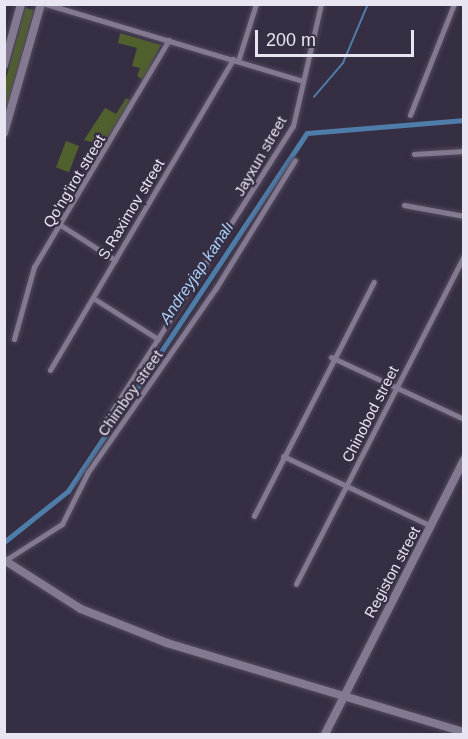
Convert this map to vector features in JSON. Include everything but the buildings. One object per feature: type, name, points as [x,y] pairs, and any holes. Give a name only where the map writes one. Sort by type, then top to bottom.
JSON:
[{"type":"street","points":[[4,65],[21,4]]},
{"type":"street","points":[[4,133],[41,4]]},
{"type":"street","points":[[46,4],[300,80]]},
{"type":"street","name":"S.Raximov street","points":[[50,370],[236,60],[256,4]]},
{"type":"street","name":"Jayxun street","points":[[103,425],[293,126],[300,80],[321,4]]},
{"type":"street","points":[[410,115],[454,4]]},
{"type":"street","name":"Qo'ng'irot street","points":[[14,339],[34,267],[62,226],[170,40]]},
{"type":"street","points":[[414,154],[464,151]]},
{"type":"street","name":"Chimboy street","points":[[5,561],[62,524],[88,472],[216,288],[295,160]]},
{"type":"street","points":[[404,205],[464,216]]},
{"type":"street","points":[[62,226],[115,260]]},
{"type":"street","name":"Chinobod street","points":[[296,584],[464,255]]},
{"type":"street","points":[[254,516],[331,357],[374,282]]},
{"type":"street","points":[[93,298],[158,339]]},
{"type":"street","points":[[331,357],[464,418]]},
{"type":"street","points":[[283,456],[431,526]]},
{"type":"street","name":"Registon street","points":[[325,735],[342,697],[464,460]]},
{"type":"street","points":[[5,561],[81,609],[167,643],[464,732]]},
{"type":"green space","points":[[25,8],[34,10],[5,115],[5,82]]},
{"type":"green space","points":[[120,33],[161,45],[143,80],[137,76],[140,68],[132,66],[137,48],[118,43]]},
{"type":"green space","points":[[126,98],[131,101],[103,145],[84,140],[105,108],[116,114]]},
{"type":"green space","points":[[66,141],[79,146],[69,172],[56,167]]},
{"type":"waterway","points":[[314,97],[343,63],[368,4]]},
{"type":"waterway","name":"Andreyjap kanalı","points":[[4,542],[68,491],[307,133],[464,120]]}]
